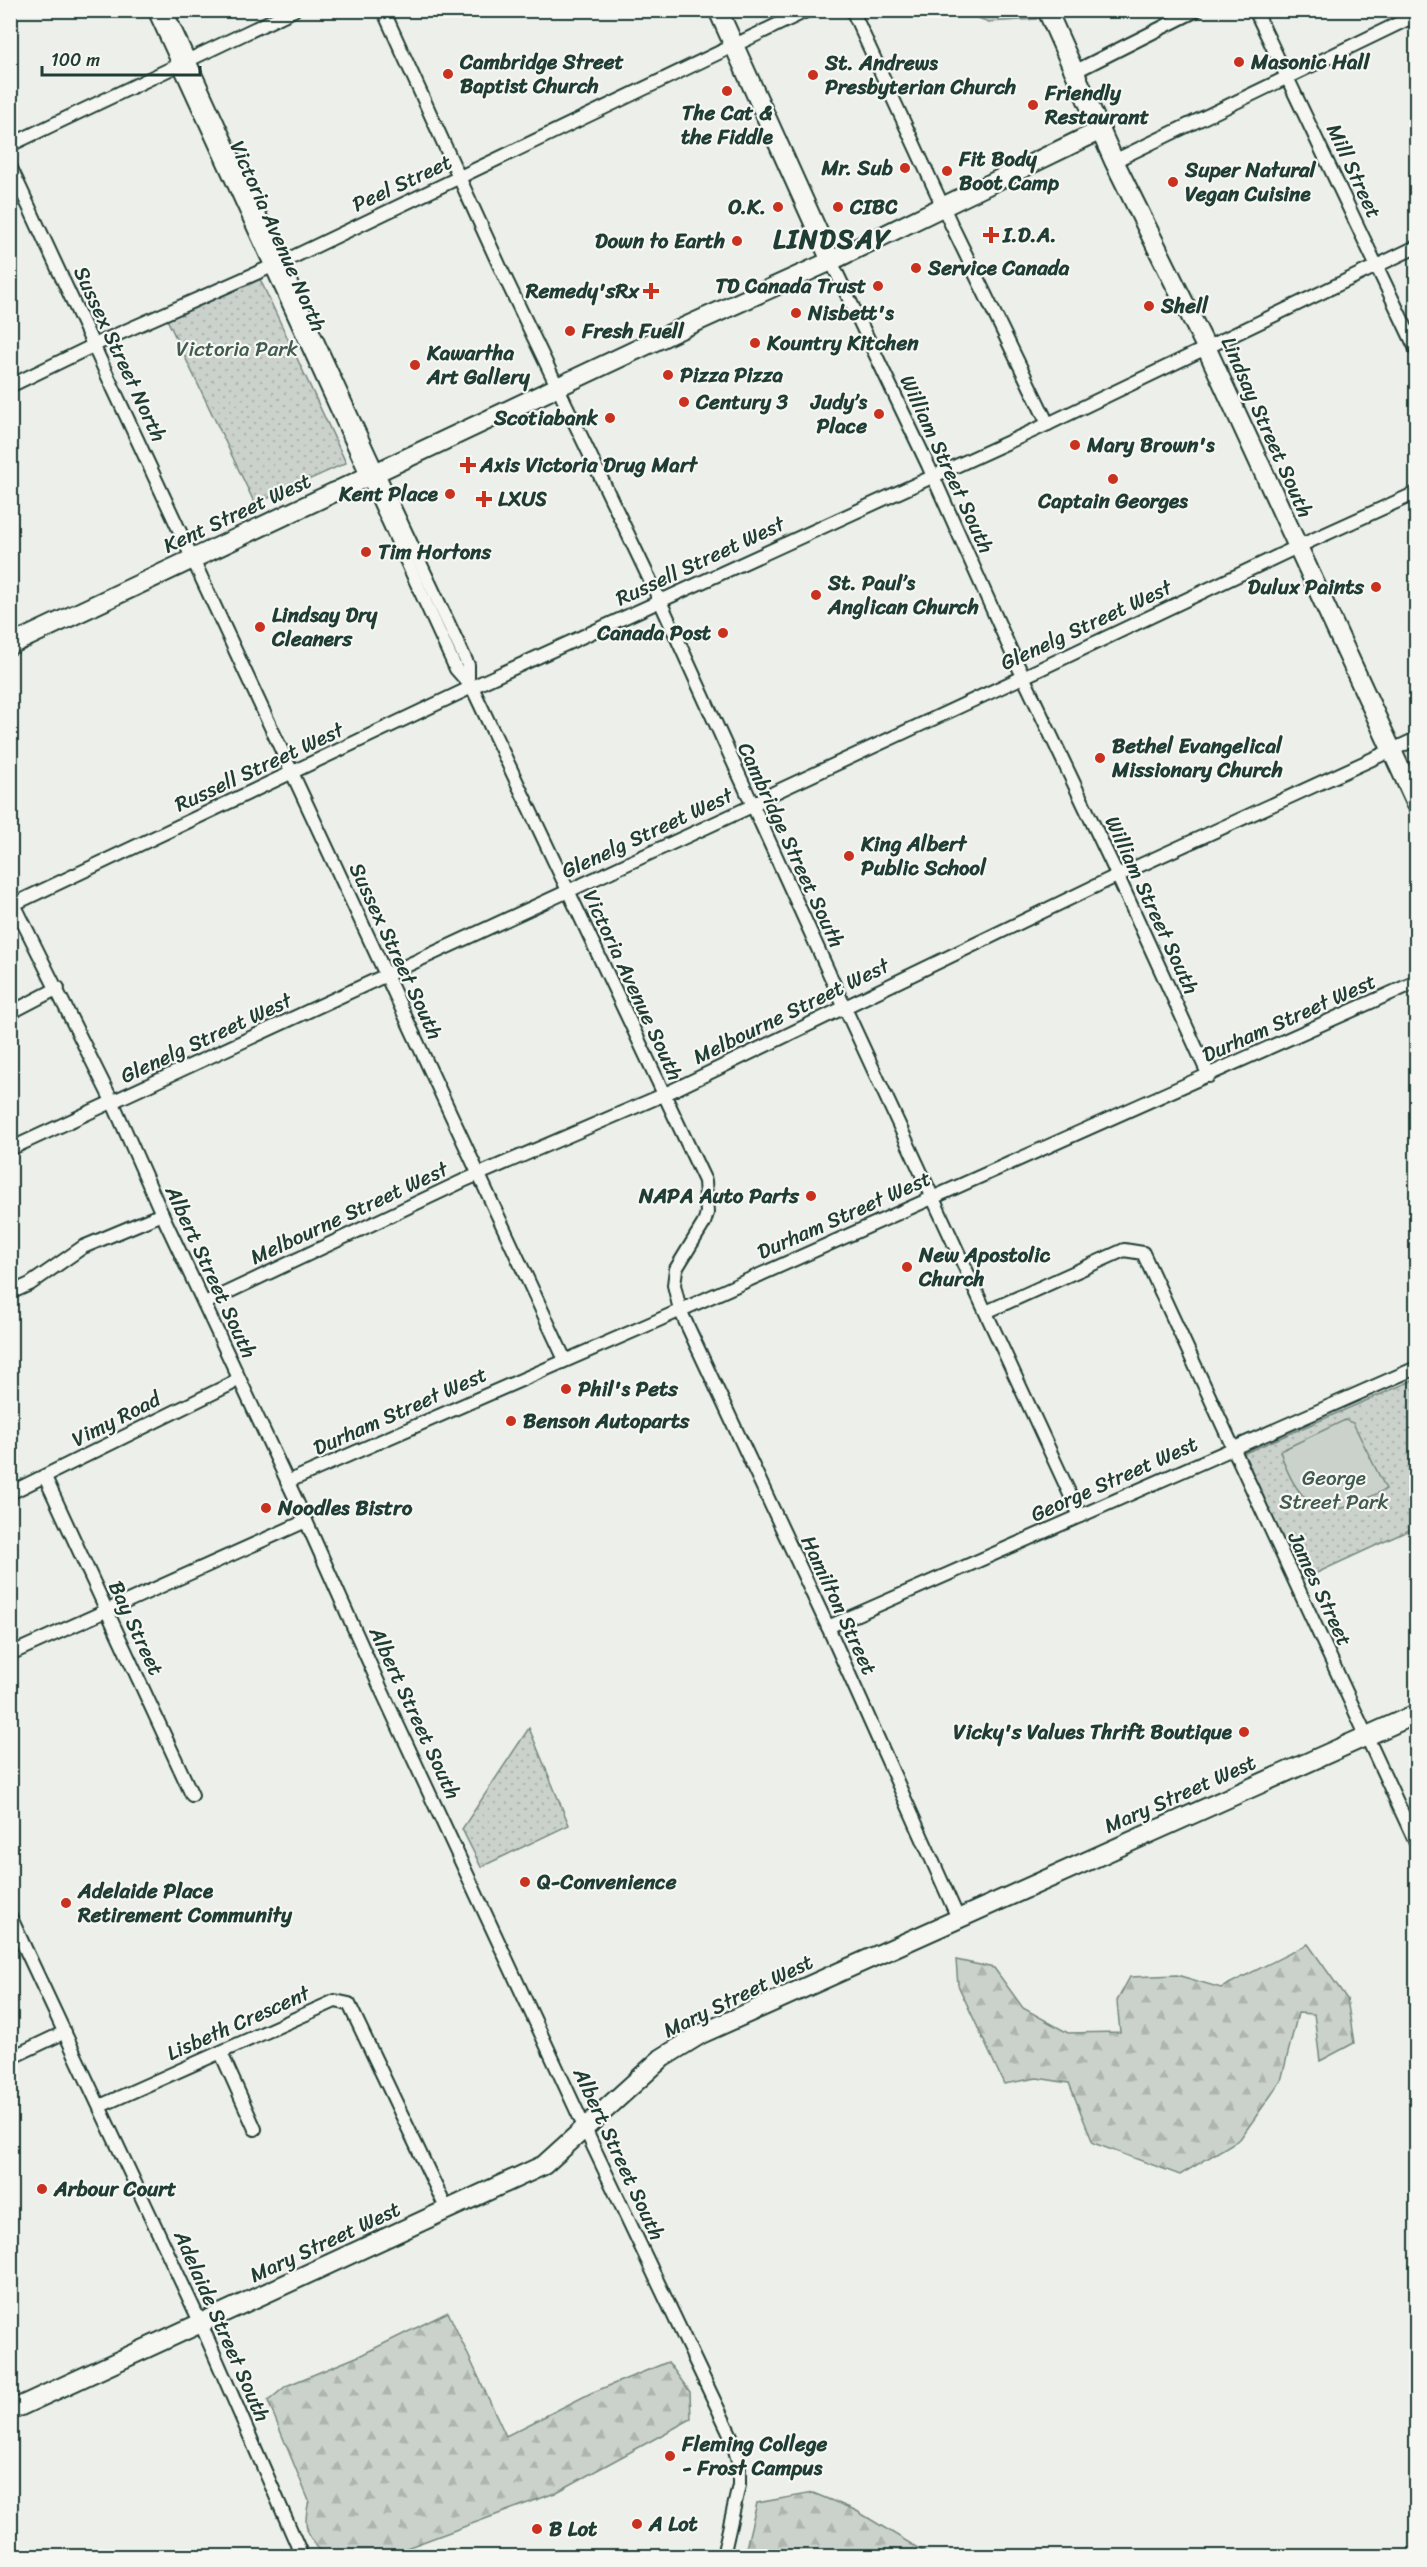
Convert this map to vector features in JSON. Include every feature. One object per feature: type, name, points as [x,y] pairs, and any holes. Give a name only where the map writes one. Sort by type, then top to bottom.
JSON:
[{"type":"main road","points":[[718,10],[831,261]]},
{"type":"main road","name":"Lindsay Street South","points":[[1047,10],[1114,161],[1206,347],[1416,803]]},
{"type":"main road","name":"Kent Street West","points":[[10,645],[831,261],[1101,130]]},
{"type":"main road","name":"Mary Street West","points":[[10,2411],[544,2165],[586,2130],[662,2058],[701,2034],[1416,1714]]},
{"type":"street","name":"Victoria Avenue North","points":[[154,10],[184,62]]},
{"type":"street","name":"Victoria Avenue North","points":[[166,10],[184,62],[373,475]]},
{"type":"street","points":[[10,145],[294,10]]},
{"type":"street","name":"Cambridge Street South","points":[[383,10],[557,388],[660,601],[843,1006],[1080,1516]]},
{"type":"street","name":"Peel Street","points":[[10,386],[460,178],[808,10]]},
{"type":"street","points":[[852,10],[943,207],[1048,424]]},
{"type":"street","points":[[1074,72],[1197,10]]},
{"type":"street","name":"Mill Street","points":[[1254,10],[1288,76],[1416,349]]},
{"type":"street","points":[[1114,161],[1416,15]]},
{"type":"street","name":"Sussex Street North","points":[[10,166],[194,558]]},
{"type":"street","name":"Russell Street West","points":[[12,900],[292,773],[470,684],[660,601],[1048,424],[1416,247]]},
{"type":"street","name":"William Street South","points":[[831,261],[933,476],[1023,676],[1118,875],[1209,1076]]},
{"type":"street","name":"Victoria Avenue South","points":[[373,475],[456,669],[470,684],[489,729],[568,890],[705,1181],[708,1204],[704,1223],[676,1269],[674,1285],[680,1310]]},
{"type":"street","name":"Glenelg Street West","points":[[10,1149],[490,929],[568,890],[752,806],[765,797],[1416,493]]},
{"type":"street","name":"Sussex Street South","points":[[194,558],[565,1360]]},
{"type":"street","name":"Melbourne Street West","points":[[205,1303],[479,1175],[663,1095],[1118,875],[1416,739]]},
{"type":"street","name":"Albert Street South","points":[[12,900],[58,988],[113,1103],[381,1689],[586,2130],[728,2428],[739,2463],[739,2485],[723,2556]]},
{"type":"street","name":"Durham Street West","points":[[287,1482],[680,1310],[932,1196],[1209,1076],[1416,982]]},
{"type":"street","points":[[10,1013],[58,988]]},
{"type":"street","points":[[10,1293],[30,1284],[83,1247],[162,1214]]},
{"type":"street","name":"James Street","points":[[986,1312],[1124,1250],[1143,1252],[1416,1843]]},
{"type":"street","name":"Hamilton Street","points":[[680,1310],[828,1627],[958,1918]]},
{"type":"street","name":"George Street West","points":[[828,1627],[1416,1368]]},
{"type":"street","name":"Vimy Road","points":[[10,1493],[231,1384],[238,1378]]},
{"type":"street","name":"Bay Street","points":[[45,1477],[192,1795]]},
{"type":"street","points":[[10,1654],[306,1521]]},
{"type":"street","name":"Adelaide Street South","points":[[10,1916],[201,2324],[302,2556]]},
{"type":"street","name":"Lisbeth Crescent","points":[[100,2106],[335,2001],[349,2004],[447,2210]]},
{"type":"street","points":[[10,2058],[65,2032]]},
{"type":"street","points":[[222,2053],[255,2129]]},
{"type":"green space","points":[[959,11],[1042,11],[1036,19],[989,22]]},
{"type":"green space","name":"Victoria Park","points":[[258,275],[346,463],[255,504],[166,317]]},
{"type":"green space","name":"George Street Park","points":[[1416,1379],[1416,1527],[1295,1583],[1238,1456]]},
{"type":"green space","points":[[1345,1420],[1353,1423],[1386,1489],[1347,1507],[1333,1509],[1321,1507],[1311,1503],[1295,1486],[1280,1451]]},
{"type":"green space","points":[[529,1728],[569,1825],[481,1867],[462,1829]]},
{"type":"green space","points":[[1308,1944],[1347,1999],[1354,2043],[1320,2061],[1314,2014],[1298,2013],[1281,2081],[1240,2139],[1180,2175],[1093,2143],[1069,2083],[1037,2078],[1004,2084],[958,1985],[956,1960],[994,1968],[1023,2008],[1068,2033],[1120,2032],[1117,2001],[1130,1977],[1177,1975],[1221,1988]]},
{"type":"green space","points":[[448,2312],[506,2436],[591,2393],[668,2362],[690,2392],[691,2419],[555,2493],[385,2556],[324,2556],[310,2537],[306,2525],[309,2501],[268,2401],[286,2386],[359,2356]]},
{"type":"green space","points":[[813,2493],[855,2510],[931,2556],[744,2556],[757,2503]]},
{"type":"place","name":"Masonic Hall","points":[[1239,62]]},
{"type":"place","name":"Cambridge Street Baptist Church","points":[[448,74]]},
{"type":"place","name":"St. Andrews Presbyterian Church","points":[[813,75]]},
{"type":"place","name":"The Cat & the Fiddle","points":[[727,91]]},
{"type":"place","name":"Friendly Restaurant","points":[[1033,105]]},
{"type":"place","name":"Mr. Sub","points":[[905,168]]},
{"type":"place","name":"Fit Body Boot Camp","points":[[947,171]]},
{"type":"place","name":"Super Natural Vegan Cuisine","points":[[1173,182]]},
{"type":"place","name":"O.K.","points":[[778,207]]},
{"type":"place","name":"CIBC","points":[[838,207]]},
{"type":"place","name":"I.D.A.","points":[[991,235]]},
{"type":"place","name":"Down to Earth","points":[[737,241]]},
{"type":"place","name":"Service Canada","points":[[916,268]]},
{"type":"place","name":"TD Canada Trust","points":[[878,286]]},
{"type":"place","name":"Remedy'sRx","points":[[651,291]]},
{"type":"place","name":"Shell","points":[[1149,306]]},
{"type":"place","name":"Nisbett's","points":[[796,313]]},
{"type":"place","name":"Fresh Fuell","points":[[570,331]]},
{"type":"place","name":"Kountry Kitchen","points":[[755,343]]},
{"type":"place","name":"Kawartha Art Gallery","points":[[415,365]]},
{"type":"place","name":"Pizza Pizza","points":[[668,375]]},
{"type":"place","name":"Century 3","points":[[684,402]]},
{"type":"place","name":"Judy’s Place","points":[[879,414]]},
{"type":"place","name":"Scotiabank","points":[[610,418]]},
{"type":"place","name":"Mary Brown's","points":[[1075,445]]},
{"type":"place","name":"Axis Victoria Drug Mart","points":[[468,465]]},
{"type":"place","name":"Captain Georges","points":[[1113,479]]},
{"type":"place","name":"Kent Place","points":[[450,494]]},
{"type":"place","name":"LXUS","points":[[484,499]]},
{"type":"place","name":"Tim Hortons","points":[[366,552]]},
{"type":"place","name":"Dulux Paints","points":[[1376,587]]},
{"type":"place","name":"St. Paul’s Anglican Church","points":[[816,595]]},
{"type":"place","name":"Lindsay Dry Cleaners","points":[[260,627]]},
{"type":"place","name":"Canada Post","points":[[723,633]]},
{"type":"place","name":"Bethel Evangelical Missionary Church","points":[[1100,758]]},
{"type":"place","name":"King Albert Public School","points":[[849,856]]},
{"type":"place","name":"NAPA Auto Parts","points":[[811,1196]]},
{"type":"place","name":"New Apostolic Church","points":[[907,1267]]},
{"type":"place","name":"Phil's Pets","points":[[566,1389]]},
{"type":"place","name":"Benson Autoparts","points":[[511,1421]]},
{"type":"place","name":"Noodles Bistro","points":[[266,1508]]},
{"type":"place","name":"Vicky's Values Thrift Boutique","points":[[1244,1732]]},
{"type":"place","name":"Q-Convenience","points":[[525,1882]]},
{"type":"place","name":"Adelaide Place Retirement Community","points":[[66,1903]]},
{"type":"place","name":"Arbour Court","points":[[42,2189]]},
{"type":"place","name":"Fleming College - Frost Campus","points":[[670,2456]]},
{"type":"place","name":"A Lot","points":[[637,2524]]},
{"type":"place","name":"B Lot","points":[[537,2529]]},
{"type":"district","name":"LINDSAY","points":[[832,239]]}]
